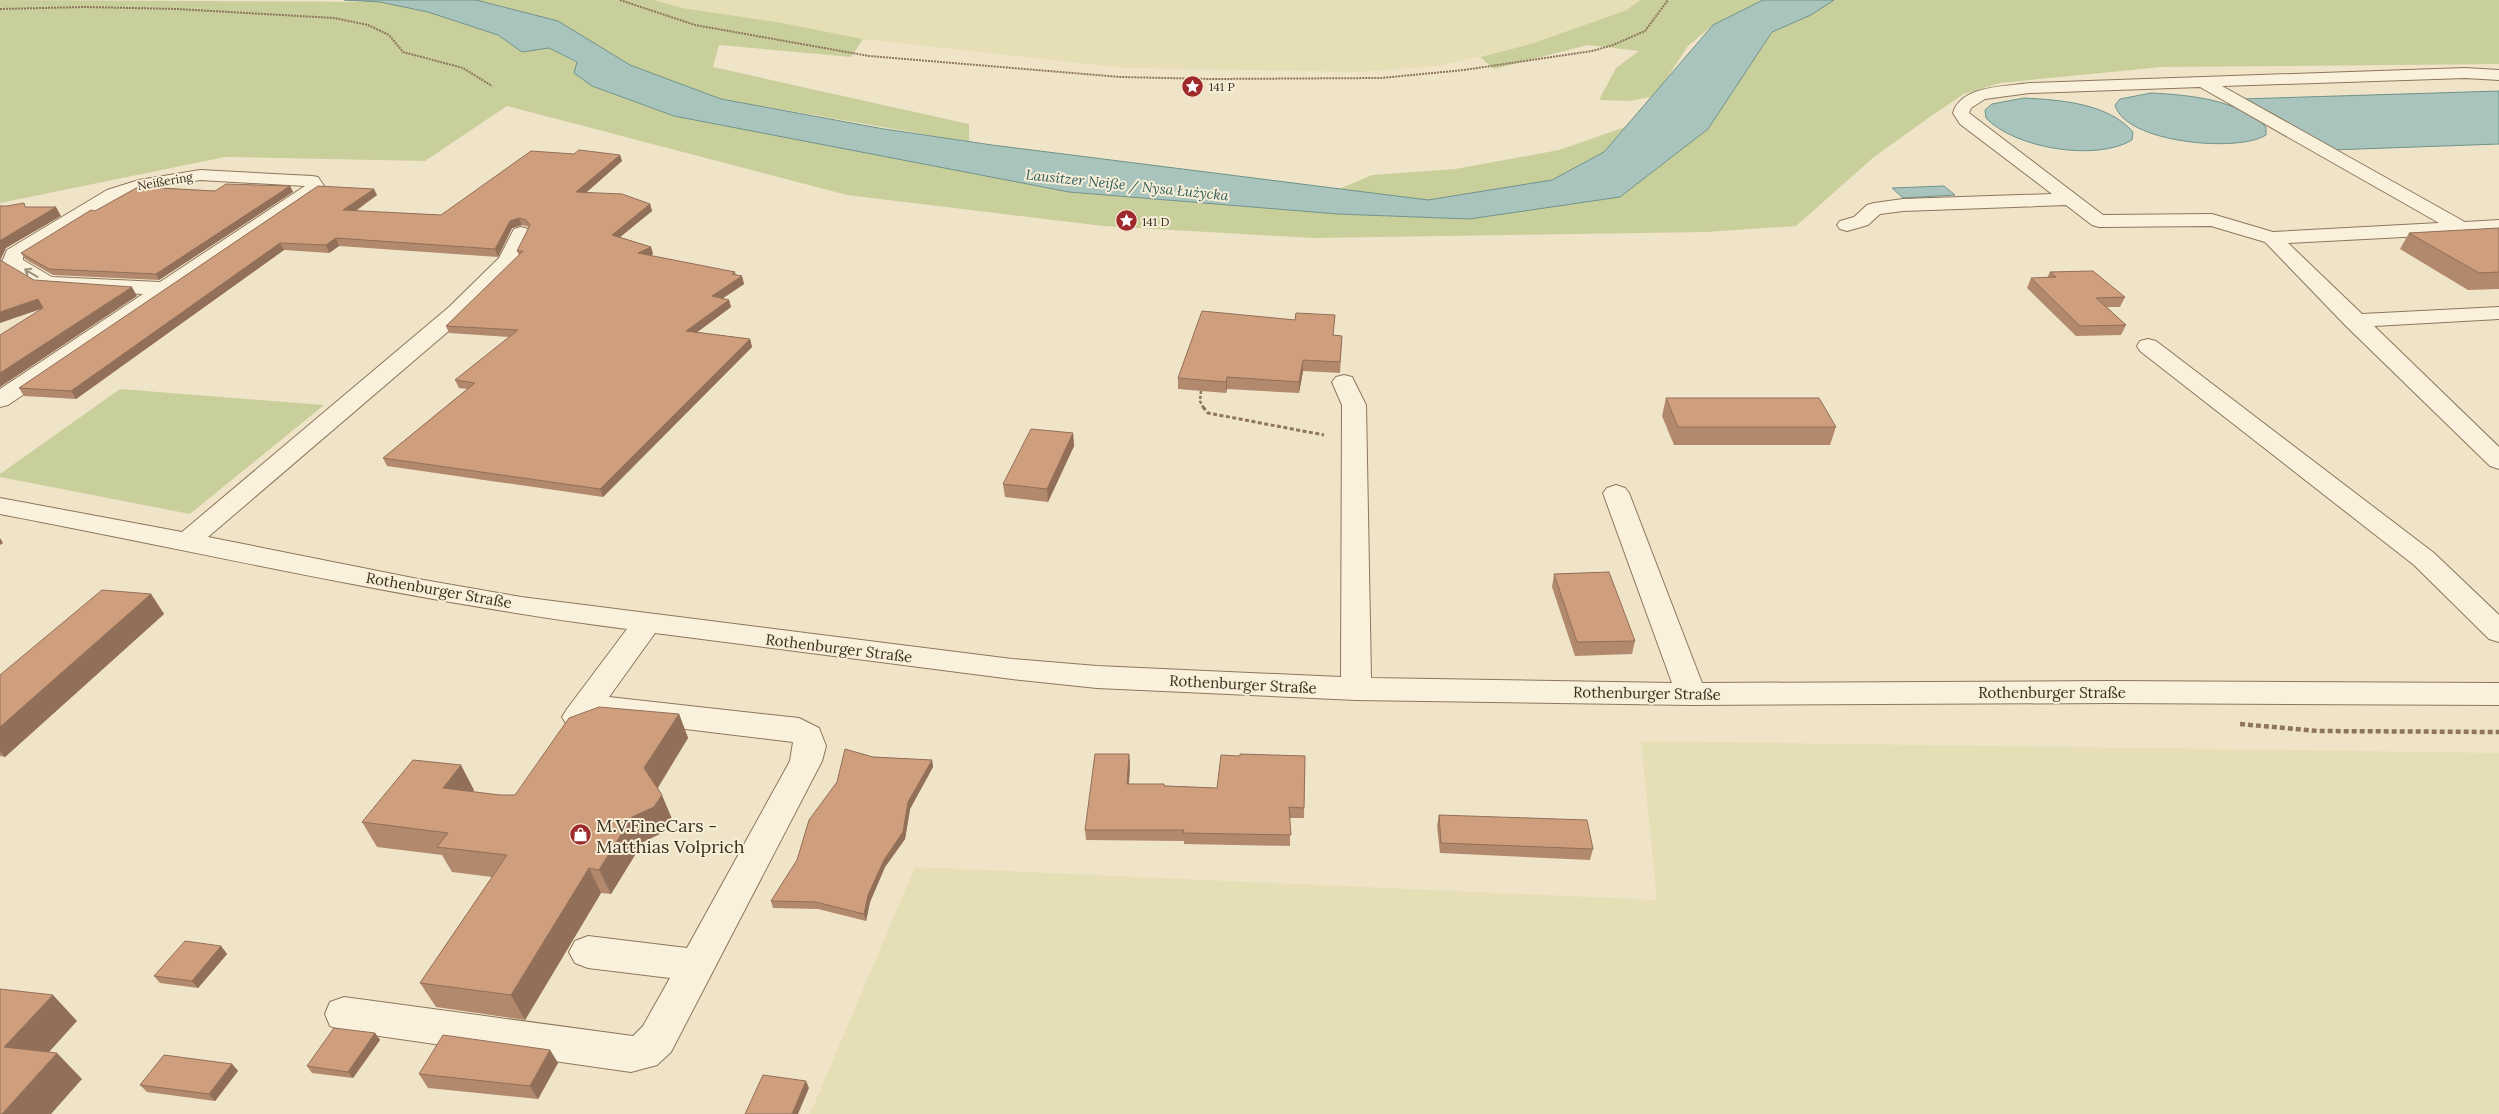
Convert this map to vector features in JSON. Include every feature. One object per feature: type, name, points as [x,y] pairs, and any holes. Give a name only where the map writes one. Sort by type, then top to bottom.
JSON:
[{"type":"street","points":[[2499,75],[2464,73],[2029,88],[1981,95],[1963,106],[1961,113],[1966,120],[2099,221],[2212,220],[2272,238],[2499,226]]},
{"type":"street","points":[[2203,82],[2460,227]]},
{"type":"street","name":"Neißering","points":[[0,400],[165,289],[310,191],[315,186],[312,181],[200,175],[127,188],[29,244],[14,254],[12,262],[48,283],[66,286],[165,289]]},
{"type":"street","points":[[1847,225],[1862,220],[1874,208],[1903,205],[2070,199]]},
{"type":"street","points":[[187,540],[457,312],[508,260],[521,233]]},
{"type":"street","points":[[2272,238],[2499,461]]},
{"type":"street","points":[[2354,320],[2499,313]]},
{"type":"street","points":[[2148,346],[2424,559],[2499,632]]},
{"type":"street","points":[[1344,382],[1354,405],[1352,468],[1356,689]]},
{"type":"street","points":[[1616,493],[1690,694]]},
{"type":"street","name":"Rothenburger Straße","points":[[0,506],[187,540],[418,588],[647,624],[1053,673],[1356,689],[1690,694],[2111,692],[2499,694]]},
{"type":"street","points":[[564,736],[647,624]]},
{"type":"street","points":[[344,1014],[631,1054],[643,1052],[657,1039],[806,762],[810,746],[808,736],[799,730],[587,706]]},
{"type":"street","points":[[588,952],[697,965]]},
{"type":"path","points":[[620,0],[694,24],[805,48],[869,56],[1120,77],[1381,78],[1464,70],[1592,51],[1613,45],[1645,31],[1668,0]]},
{"type":"path","points":[[0,9],[85,7],[177,9],[334,18],[368,25],[389,35],[403,52],[463,68],[492,86]]},
{"type":"path","points":[[1201,392],[1199,399],[1208,413],[1308,430],[1329,437],[1342,446],[1352,468]]},
{"type":"path","points":[[2234,724],[2318,731],[2499,732]]},
{"type":"shaded area","points":[[654,0],[1643,0],[1627,10],[1531,44],[1439,66],[1357,72],[1125,68],[863,39],[782,23],[682,8]]},
{"type":"shaded area","points":[[1641,741],[2499,753],[2499,1114],[810,1114],[915,867],[1657,900]]},
{"type":"green space","points":[[0,0],[380,2],[428,12],[498,35],[522,52],[549,48],[577,63],[592,86],[674,116],[1069,192],[1338,214],[1469,219],[1620,197],[1708,129],[1772,32],[1811,15],[1834,0],[2499,0],[2499,64],[2162,67],[2000,83],[1964,94],[1934,114],[1874,157],[1796,226],[1707,232],[1313,238],[1103,226],[847,195],[507,106],[425,161],[225,157],[0,203]]},
{"type":"green space","points":[[476,0],[654,0],[682,8],[782,23],[863,39],[851,57],[719,45],[713,67],[969,124],[969,142],[721,99],[630,65],[558,21]]},
{"type":"green space","points":[[1640,0],[1763,0],[1713,25],[1688,46],[1655,96],[1630,101],[1599,100],[1616,68],[1639,51],[1588,45],[1494,69],[1480,57],[1531,44],[1627,10]]},
{"type":"green space","points":[[1625,127],[1604,152],[1552,180],[1428,200],[1339,189],[1372,175],[1455,169],[1559,150]]},
{"type":"green space","points":[[120,389],[324,405],[190,514],[0,477],[0,474]]},
{"type":"water","name":"Lausitzer Neiße / Nysa Łużycka","points":[[344,0],[476,0],[558,21],[630,65],[721,99],[884,129],[992,145],[1428,200],[1552,180],[1604,152],[1713,25],[1763,0],[1834,0],[1811,15],[1772,32],[1708,129],[1620,197],[1469,219],[1338,214],[1069,192],[674,116],[592,86],[574,73],[577,62],[549,48],[522,52],[498,35],[428,12],[380,2]]},
{"type":"water","points":[[2499,91],[2499,144],[2331,150],[2241,99]]},
{"type":"water","points":[[2151,93],[2196,97],[2227,104],[2241,110],[2266,127],[2266,135],[2252,140],[2232,143],[2184,141],[2160,136],[2139,128],[2123,118],[2115,105],[2120,99]]},
{"type":"water","points":[[2024,98],[2068,102],[2097,109],[2123,122],[2133,132],[2132,140],[2117,147],[2098,150],[2077,151],[2056,148],[2035,144],[2016,137],[1986,118],[1985,110],[1992,104]]},
{"type":"water","points":[[1944,186],[1955,195],[1903,198],[1892,188]]},
{"type":"building","points":[[579,150],[620,155],[576,192],[622,194],[650,204],[612,235],[651,247],[638,253],[735,272],[732,274],[742,276],[712,296],[729,300],[686,331],[750,339],[600,489],[383,458],[475,383],[455,380],[518,330],[446,326],[523,251],[517,251],[530,225],[526,220],[519,218],[510,221],[495,249],[336,238],[326,245],[280,243],[71,391],[19,388],[318,186],[374,189],[343,210],[441,215],[531,151],[574,154]]},
{"type":"building","points":[[159,184],[160,188],[215,191],[226,184],[290,186],[156,274],[49,269],[21,253],[91,210],[95,211],[138,187]]},
{"type":"building","points":[[24,203],[25,207],[56,207],[0,241],[0,206]]},
{"type":"building","points":[[2499,228],[2499,272],[2479,273],[2409,233]]},
{"type":"building","points":[[0,260],[34,280],[132,287],[0,373],[0,335],[43,308],[38,299],[0,312]]},
{"type":"building","points":[[2093,271],[2125,297],[2096,298],[2126,325],[2080,326],[2031,278],[2056,277],[2050,272]]},
{"type":"building","points":[[1202,311],[1295,320],[1296,313],[1335,315],[1333,335],[1342,336],[1340,362],[1303,360],[1299,382],[1227,377],[1226,382],[1178,378]]},
{"type":"building","points":[[1666,398],[1819,398],[1836,427],[1678,427]]},
{"type":"building","points":[[1031,429],[1073,433],[1047,489],[1003,484]]},
{"type":"building","points":[[1609,572],[1635,641],[1577,642],[1554,574]]},
{"type":"building","points":[[102,590],[151,594],[0,727],[0,675]]},
{"type":"building","points":[[599,707],[679,714],[644,768],[662,795],[654,807],[632,817],[599,870],[589,868],[511,995],[420,983],[507,855],[437,847],[448,833],[362,822],[413,760],[461,765],[443,788],[515,795],[569,718]]},
{"type":"building","points":[[845,749],[873,757],[932,760],[908,802],[903,832],[884,860],[868,895],[864,914],[816,902],[771,901],[797,860],[809,820],[837,782]]},
{"type":"building","points":[[1095,754],[1129,754],[1127,784],[1164,784],[1164,786],[1217,788],[1221,755],[1305,756],[1304,808],[1289,807],[1291,835],[1183,833],[1184,830],[1085,830]]},
{"type":"building","points":[[1439,815],[1587,820],[1593,849],[1441,843]]},
{"type":"building","points":[[185,941],[221,946],[192,981],[154,976]]},
{"type":"building","points":[[0,989],[53,995],[4,1047],[57,1053],[2,1114],[0,1114]]},
{"type":"building","points":[[334,1028],[375,1033],[348,1072],[307,1066]]},
{"type":"building","points":[[443,1035],[550,1050],[530,1086],[419,1074]]},
{"type":"building","points":[[164,1055],[232,1064],[209,1094],[140,1085]]},
{"type":"building","points":[[763,1075],[806,1081],[792,1114],[745,1114]]},
{"type":"place","name":"141 P","points":[[1193,86]]},
{"type":"place","name":"141 D","points":[[1126,221]]},
{"type":"place","name":"M.V.FineCars - Matthias Volprich","points":[[580,835]]}]
